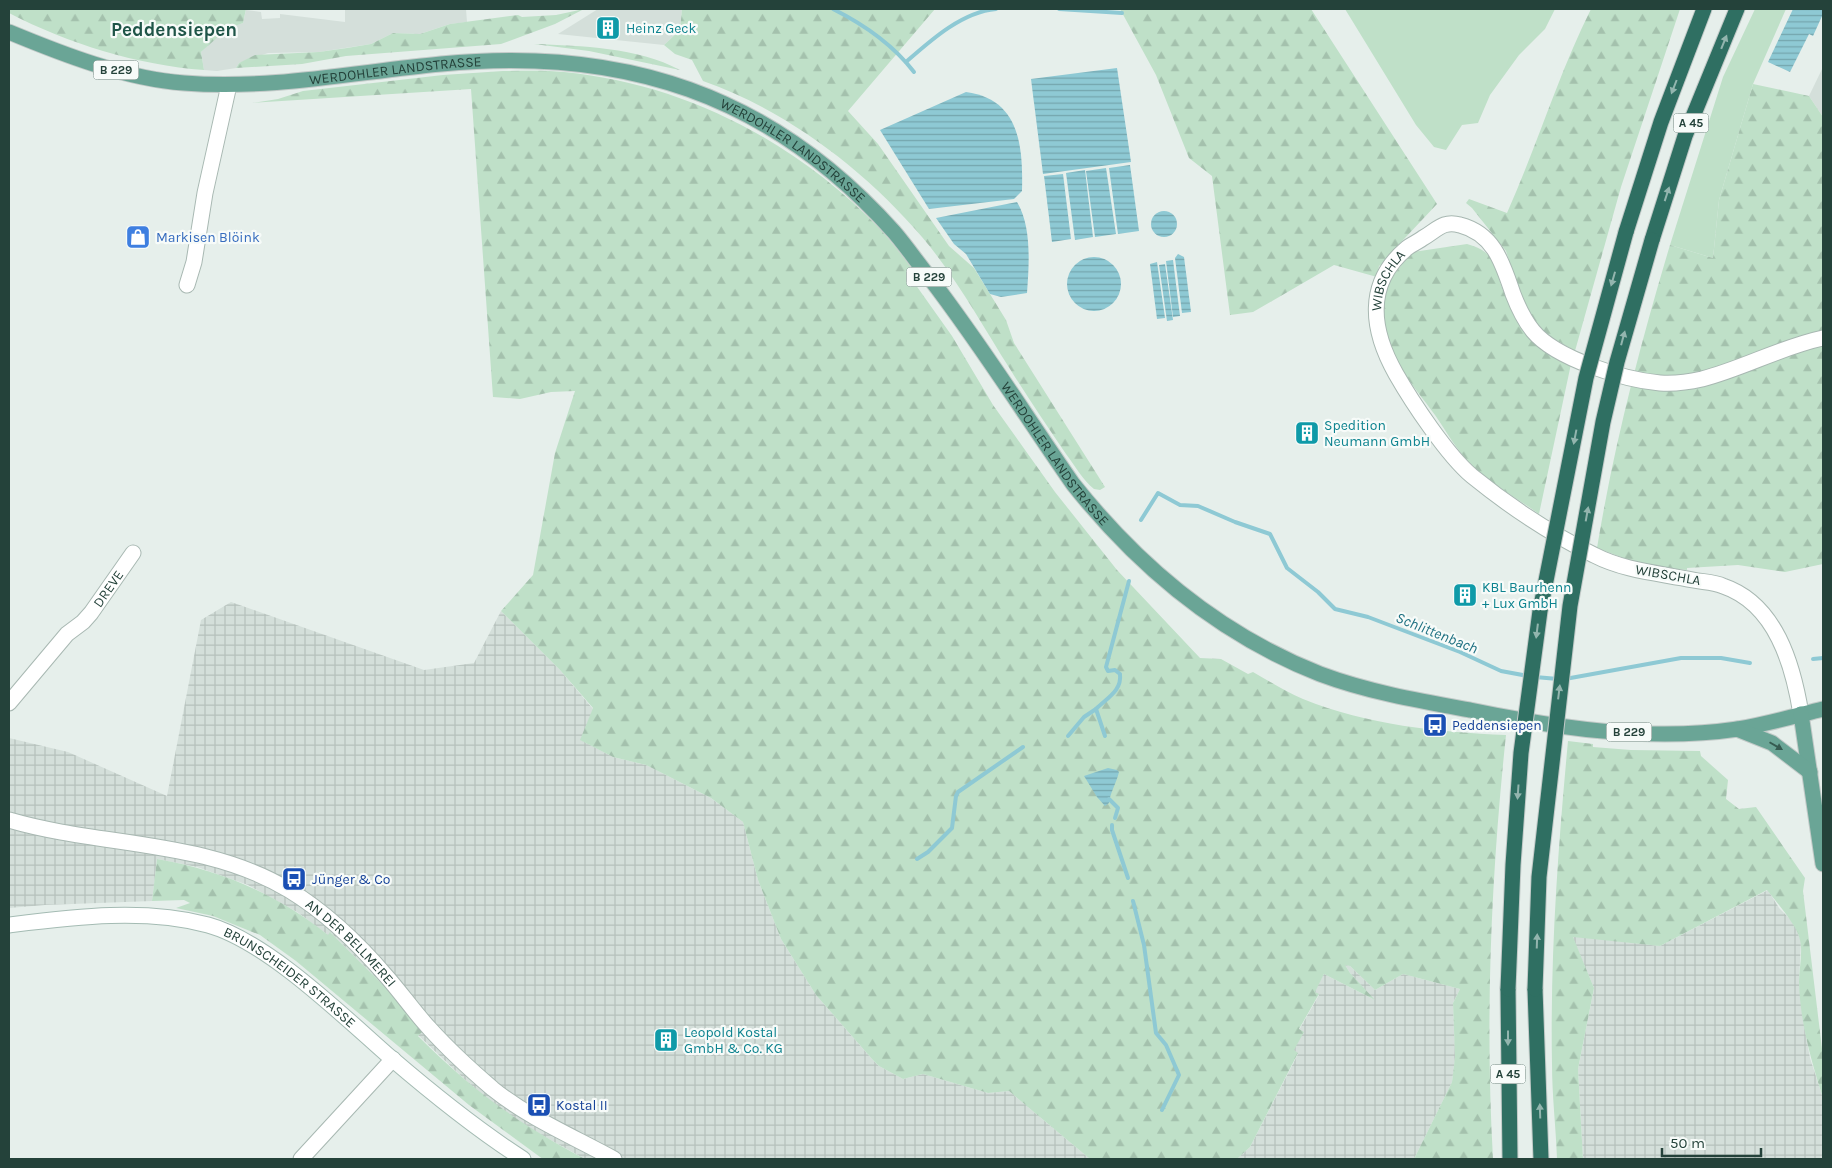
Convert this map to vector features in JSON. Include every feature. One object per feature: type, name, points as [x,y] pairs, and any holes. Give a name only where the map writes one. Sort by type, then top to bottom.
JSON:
[{"type":"highway","name":"A 45","points":[[1510,1159],[1508,989],[1513,865],[1521,753],[1540,611],[1586,378],[1626,232],[1661,122],[1704,9]]},
{"type":"highway","name":"A 45","points":[[1541,1159],[1535,989],[1539,877],[1570,606],[1603,422],[1617,362],[1652,240],[1685,136],[1737,9]]},
{"type":"main road","name":"WERDOHLER LANDSTRASSE","points":[[9,32],[133,75],[182,83],[229,85],[308,79],[443,64],[503,60],[549,60],[595,65],[655,77],[724,102],[793,140],[847,185],[894,232],[954,310],[1073,484],[1092,508],[1122,541],[1163,579],[1202,610],[1230,629],[1288,660],[1329,677],[1388,694],[1486,714],[1582,730],[1658,734],[1736,729],[1801,714]]},
{"type":"main road","name":"B 229","points":[[1801,714],[1823,709]]},
{"type":"main road","points":[[1801,714],[1823,864]]},
{"type":"main road","name":"B 229","points":[[1736,729],[1772,743],[1810,772]]},
{"type":"street","points":[[187,285],[194,262],[205,193],[229,85]]},
{"type":"street","name":"WIBSCHLA","points":[[1801,714],[1797,688],[1786,653],[1772,624],[1743,596],[1724,586],[1624,568],[1594,556],[1537,524],[1470,475],[1436,433],[1388,360],[1378,328],[1375,303],[1379,287],[1388,272],[1397,258],[1410,245],[1443,223],[1458,224],[1475,232],[1497,251],[1504,263],[1521,313],[1534,333],[1573,358],[1633,378],[1674,383],[1702,379],[1774,352],[1823,338]]},
{"type":"street","name":"DREVE","points":[[9,703],[67,634],[83,622],[133,552]]},
{"type":"street","name":"AN DER BELLMEREI","points":[[9,820],[49,831],[188,851],[233,865],[287,889],[329,918],[360,946],[430,1030],[493,1088],[533,1115],[614,1159]]},
{"type":"street","name":"BRUNSCHEIDER STRASSE","points":[[9,926],[94,917],[157,916],[210,926],[263,952],[455,1110],[523,1159]]},
{"type":"street","points":[[301,1159],[392,1059]]},
{"type":"shaded area","points":[[345,9],[466,9],[467,22],[450,24],[420,34],[393,33],[371,44],[319,52],[268,53],[239,63],[236,68],[217,71],[204,70],[201,52],[227,28],[243,23],[246,10],[261,12],[262,19],[280,18],[280,14],[345,22]]},
{"type":"shaded area","points":[[598,9],[682,9],[680,30],[664,45],[558,34]]},
{"type":"shaded area","points":[[1823,67],[1823,117],[1809,96]]},
{"type":"shaded area","points":[[231,602],[424,670],[474,663],[501,611],[560,670],[593,709],[581,740],[613,757],[646,765],[658,771],[711,798],[743,822],[758,880],[781,939],[816,995],[879,1066],[903,1079],[923,1074],[988,1093],[1009,1091],[1090,1159],[585,1159],[527,1127],[482,1096],[418,1035],[423,1030],[381,983],[331,933],[328,935],[297,912],[248,885],[197,867],[157,859],[152,901],[9,908],[9,738],[68,752],[167,796],[201,620]]},
{"type":"shaded area","points":[[1768,890],[1779,908],[1793,922],[1801,941],[1799,982],[1803,1019],[1810,1058],[1823,1098],[1823,1159],[1583,1159],[1578,1069],[1594,988],[1572,936],[1660,946]]},
{"type":"shaded area","points":[[1345,965],[1350,966],[1375,990],[1403,974],[1460,989],[1453,1003],[1455,1057],[1452,1082],[1414,1159],[1237,1159],[1250,1147],[1298,1054],[1293,1050],[1303,1032],[1299,1030],[1319,995],[1314,992],[1324,974],[1373,999]]},
{"type":"green space","points":[[9,9],[246,9],[243,23],[227,29],[201,52],[204,70],[154,63],[104,51],[32,24],[9,13]]},
{"type":"green space","points":[[584,9],[555,24],[501,44],[346,56],[302,64],[236,68],[239,63],[255,55],[319,52],[371,44],[393,33],[420,34],[450,24],[518,15],[522,17],[556,15]]},
{"type":"green space","points":[[682,9],[935,9],[848,111],[878,144],[949,246],[974,268],[1006,320],[1014,343],[1105,487],[1100,490],[1094,489],[1079,473],[946,268],[900,212],[850,166],[794,125],[734,93],[703,81],[692,60],[675,54],[664,45],[680,30]]},
{"type":"green space","points":[[1120,9],[1311,9],[1437,204],[1389,255],[1386,261],[1379,266],[1377,277],[1334,265],[1253,312],[1230,315],[1212,176],[1189,158],[1156,75]]},
{"type":"green space","points":[[1345,9],[1555,9],[1545,29],[1519,55],[1490,95],[1478,123],[1462,125],[1446,150],[1434,147],[1416,125]]},
{"type":"green space","points":[[1591,9],[1680,9],[1621,187],[1575,351],[1544,333],[1525,309],[1506,251],[1466,203],[1469,199],[1507,213],[1568,59]]},
{"type":"green space","points":[[1755,9],[1786,9],[1753,84],[1719,200],[1713,258],[1670,245],[1723,77]]},
{"type":"green space","points":[[534,44],[590,47],[628,52],[663,62],[680,70],[589,51]]},
{"type":"green space","points":[[503,71],[556,71],[609,79],[653,89],[695,104],[736,122],[775,144],[812,169],[847,198],[880,229],[914,271],[908,274],[952,336],[993,405],[1055,492],[1117,570],[1200,658],[1221,659],[1248,674],[1253,672],[1303,699],[1352,715],[1403,726],[1454,732],[1506,735],[1493,894],[1491,947],[1490,1053],[1493,1159],[1414,1159],[1452,1082],[1455,1057],[1453,1003],[1460,989],[1403,974],[1375,990],[1350,966],[1345,965],[1375,1000],[1324,974],[1315,992],[1319,994],[1299,1029],[1304,1032],[1294,1050],[1298,1053],[1250,1147],[1237,1159],[1090,1159],[1009,1091],[988,1093],[923,1074],[903,1079],[879,1066],[816,995],[781,939],[758,880],[743,822],[711,798],[658,771],[646,765],[613,757],[580,740],[593,708],[560,670],[501,611],[533,575],[555,453],[575,391],[551,392],[520,399],[493,397],[471,89],[252,103],[278,99],[303,91],[443,75]]},
{"type":"green space","points":[[1753,84],[1809,96],[1823,117],[1823,564],[1785,572],[1738,565],[1687,568],[1687,570],[1645,566],[1597,548],[1611,471],[1638,358],[1670,245],[1713,258],[1719,200]]},
{"type":"green space","points":[[1467,244],[1479,248],[1493,260],[1501,285],[1510,303],[1571,364],[1539,514],[1492,482],[1466,459],[1399,365],[1386,338],[1382,308],[1385,292],[1397,271],[1413,252]]},
{"type":"green space","points":[[1568,741],[1593,744],[1593,747],[1631,750],[1700,751],[1701,756],[1728,780],[1726,799],[1739,809],[1756,807],[1805,878],[1803,891],[1823,1057],[1823,1098],[1810,1055],[1801,1012],[1799,982],[1800,940],[1791,921],[1767,890],[1660,946],[1573,937],[1594,988],[1578,1069],[1583,1159],[1557,1159],[1552,1076],[1552,983],[1558,862]]},
{"type":"green space","points":[[157,859],[226,877],[289,907],[328,935],[330,932],[381,983],[424,1030],[418,1036],[438,1056],[496,1104],[538,1132],[585,1159],[543,1159],[540,1157],[469,1105],[296,961],[260,935],[213,916],[176,908],[190,903],[184,900],[152,901]]},
{"type":"water","points":[[1793,9],[1823,9],[1823,14],[1813,36],[1809,34],[1790,72],[1768,62]]},
{"type":"water","points":[[1117,68],[1131,162],[1043,174],[1031,79]]},
{"type":"water","points":[[966,92],[984,96],[998,104],[1008,115],[1015,128],[1019,142],[1022,191],[1014,199],[929,209],[880,130]]},
{"type":"water","points":[[1130,165],[1139,231],[1118,234],[1109,168]]},
{"type":"water","points":[[1106,168],[1116,234],[1095,237],[1086,171]]},
{"type":"water","points":[[1085,170],[1093,237],[1075,240],[1066,173]]},
{"type":"water","points":[[1063,174],[1071,239],[1052,242],[1044,176]]},
{"type":"water","points":[[1017,202],[1022,212],[1027,234],[1029,258],[1027,293],[1001,297],[990,294],[966,254],[954,244],[936,218]]},
{"type":"water","points":[[1164,211],[1173,215],[1177,224],[1173,233],[1164,237],[1155,233],[1151,224],[1155,215]]},
{"type":"water","points":[[1178,254],[1184,257],[1191,312],[1182,313],[1175,258]]},
{"type":"water","points":[[1089,257],[1099,257],[1109,261],[1117,269],[1121,284],[1117,299],[1109,307],[1099,311],[1089,311],[1079,307],[1071,299],[1067,289],[1067,279],[1071,269],[1079,261]]},
{"type":"water","points":[[1173,260],[1180,316],[1173,317],[1166,261]]},
{"type":"water","points":[[1157,262],[1165,318],[1157,319],[1150,264]]},
{"type":"water","points":[[1165,264],[1173,320],[1167,321],[1159,265]]},
{"type":"water","points":[[1108,768],[1119,772],[1109,803],[1105,806],[1084,776]]},
{"type":"waterway","name":"Schlittenbach","points":[[833,9],[877,36],[897,53],[914,72]]},
{"type":"waterway","points":[[906,62],[936,36],[959,21],[983,11],[996,9]]},
{"type":"waterway","points":[[1059,9],[1122,13]]},
{"type":"waterway","name":"Schlittenbach","points":[[1141,520],[1158,493],[1180,505],[1198,506],[1235,522],[1270,534],[1287,568],[1318,592],[1335,609],[1368,617],[1460,652],[1501,671],[1528,676]]},
{"type":"waterway","points":[[1105,736],[1096,709],[1113,694],[1119,685],[1120,674],[1115,670],[1108,671],[1106,667],[1129,581]]},
{"type":"waterway","name":"Schlittenbach","points":[[1565,679],[1681,658],[1721,658],[1750,663]]},
{"type":"waterway","name":"Schlittenbach","points":[[1813,659],[1823,658]]},
{"type":"waterway","name":"Schlittenbach","points":[[1535,677],[1558,679]]},
{"type":"waterway","points":[[1068,736],[1084,717],[1096,709]]},
{"type":"waterway","points":[[917,859],[928,852],[952,828],[958,792],[1023,747]]},
{"type":"waterway","points":[[1109,799],[1118,808],[1115,818]]},
{"type":"waterway","points":[[1112,825],[1128,878]]},
{"type":"waterway","points":[[1133,901],[1144,945],[1156,1033],[1166,1045],[1179,1075],[1162,1110]]},
{"type":"place","name":"Heinz Geck","points":[[608,28]]},
{"type":"place","name":"Markisen Blöink","points":[[138,237]]},
{"type":"place","name":"Spedition Neumann GmbH","points":[[1307,433]]},
{"type":"place","name":"KBL Baurhenn + Lux GmbH","points":[[1465,595]]},
{"type":"place","name":"Peddensiepen","points":[[1435,725]]},
{"type":"place","name":"Jünger & Co","points":[[294,879]]},
{"type":"place","name":"Leopold Kostal GmbH & Co. KG","points":[[666,1040]]},
{"type":"place","name":"Kostal II","points":[[539,1105]]},
{"type":"district","name":"Peddensiepen","points":[[174,30]]}]
